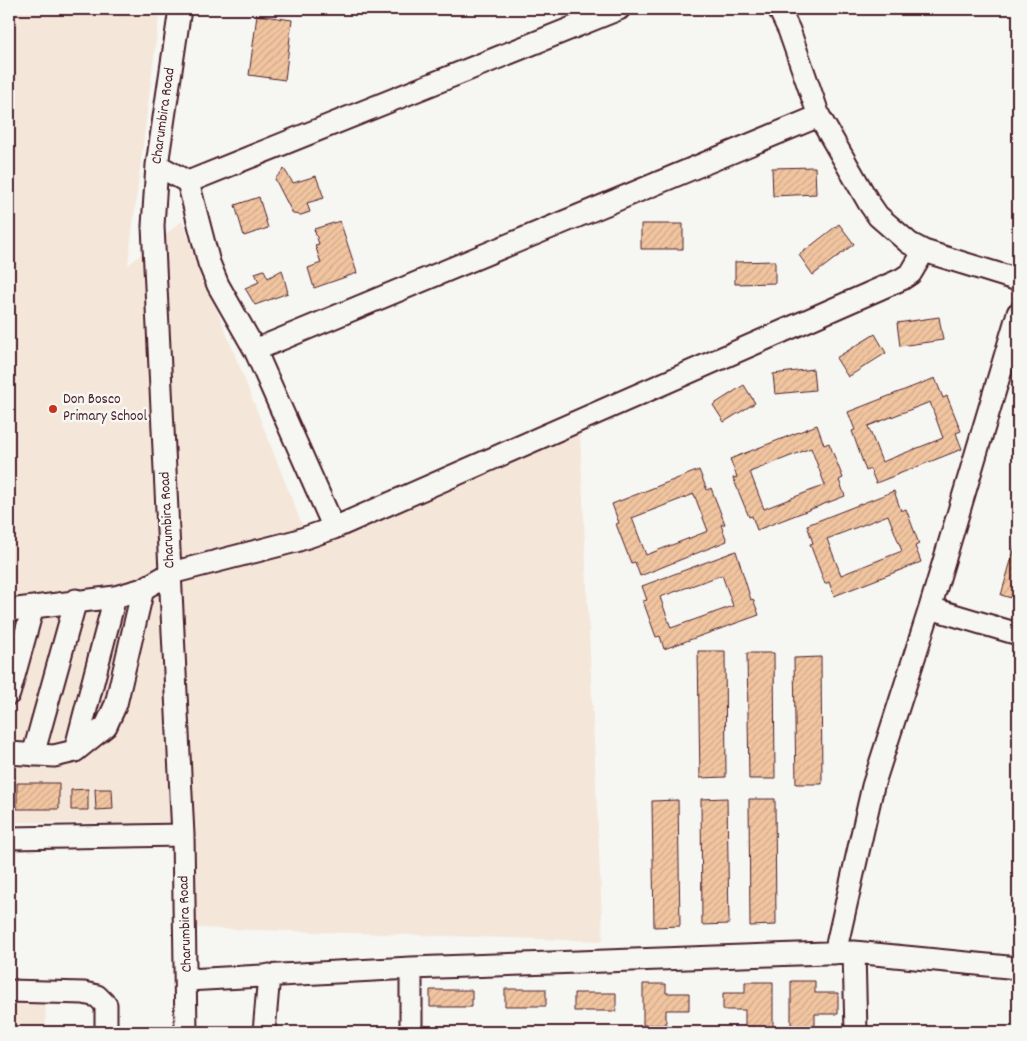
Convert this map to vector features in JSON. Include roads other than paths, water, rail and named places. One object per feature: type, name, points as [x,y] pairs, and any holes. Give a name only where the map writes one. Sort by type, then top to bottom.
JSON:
[{"type":"street","name":"Charumbira Road","points":[[180,9],[157,165],[153,226],[183,835],[187,980],[186,1032]]},
{"type":"street","points":[[188,182],[620,9]]},
{"type":"street","points":[[779,9],[789,30],[819,116],[868,203],[878,216],[910,243],[924,251],[1018,280]]},
{"type":"street","points":[[255,350],[819,116]]},
{"type":"street","points":[[157,165],[188,182],[209,263],[218,285],[255,350],[334,528]]},
{"type":"street","points":[[9,610],[115,596],[143,589],[171,573],[296,541],[334,528],[902,279],[911,273],[924,251]]},
{"type":"street","points":[[856,1032],[844,952],[874,786],[1014,347],[1018,313]]},
{"type":"street","points":[[9,753],[54,756],[75,751],[106,726],[116,704],[143,589]]},
{"type":"street","points":[[75,751],[115,596]]},
{"type":"street","points":[[33,755],[76,600]]},
{"type":"street","points":[[9,694],[33,607]]},
{"type":"street","points":[[930,608],[1018,634]]},
{"type":"street","points":[[9,838],[183,835]]},
{"type":"street","points":[[187,980],[411,968],[844,952],[1018,968]]},
{"type":"street","points":[[411,968],[411,1032]]},
{"type":"street","points":[[264,1032],[269,975]]},
{"type":"street","points":[[9,991],[84,993],[97,996],[106,1005],[106,1032]]},
{"type":"place","name":"Don Bosco Primary School","points":[[53,409]]}]
